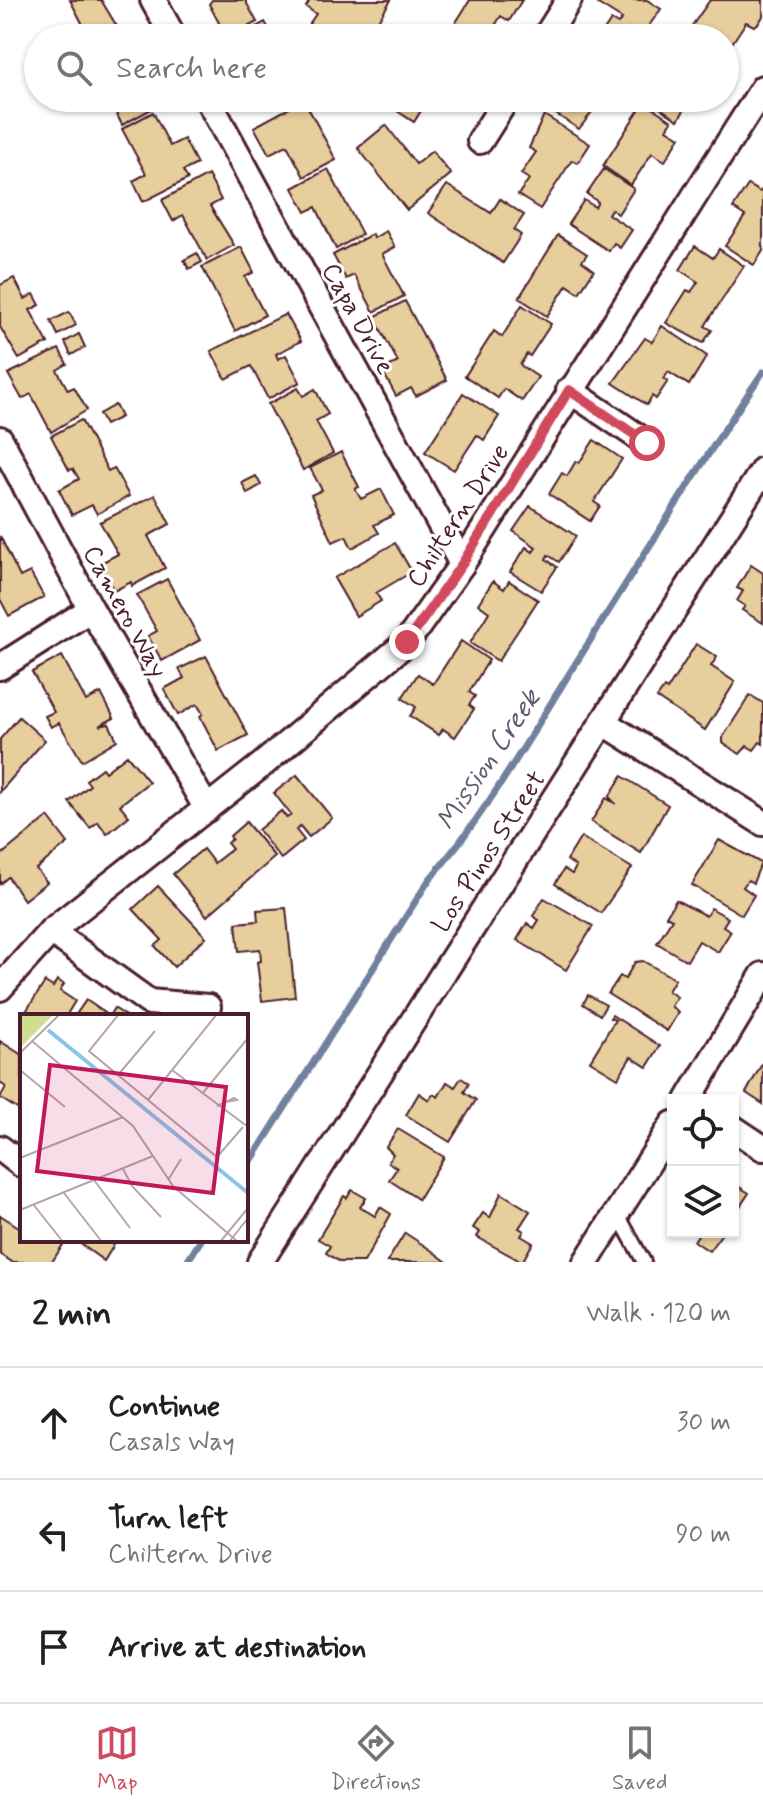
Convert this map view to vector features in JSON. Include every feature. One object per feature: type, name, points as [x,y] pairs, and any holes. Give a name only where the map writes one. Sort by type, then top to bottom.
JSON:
[{"type":"street","points":[[153,0],[166,24]]},
{"type":"street","points":[[554,24],[569,0]]},
{"type":"street","name":"Chiltern Drive","points":[[0,988],[51,931],[207,809],[407,642],[462,564],[569,390],[763,88]]},
{"type":"street","name":"Capa Drive","points":[[215,112],[462,564]]},
{"type":"street","points":[[480,141],[498,112]]},
{"type":"street","points":[[569,390],[647,443]]},
{"type":"street","name":"Camero Way","points":[[0,439],[91,609],[207,809]]},
{"type":"street","name":"Los Pinos Street","points":[[260,1262],[603,722],[756,496],[763,470]]},
{"type":"street","points":[[0,667],[91,609]]},
{"type":"street","points":[[603,722],[763,823]]},
{"type":"street","points":[[51,931],[149,1002],[208,1007]]},
{"type":"street","points":[[692,1094],[763,975]]},
{"type":"street","points":[[739,1132],[763,1148]]},
{"type":"street","points":[[586,1262],[667,1134]]},
{"type":"street","points":[[0,1148],[20,1163]]},
{"type":"lane","points":[[617,1213],[644,1262]]},
{"type":"building","points":[[70,0],[101,0],[116,24],[83,24]]},
{"type":"building","points":[[212,0],[245,0],[257,22],[220,24],[209,4]]},
{"type":"building","points":[[310,0],[391,0],[376,24],[309,24],[316,14],[306,7]]},
{"type":"building","points":[[470,0],[522,0],[509,21],[501,16],[496,24],[455,24]]},
{"type":"building","points":[[600,0],[647,0],[661,9],[650,24],[618,24],[622,19],[598,4]]},
{"type":"building","points":[[710,0],[763,0],[763,16],[759,23],[754,26],[746,22],[739,33],[739,24],[693,24]]},
{"type":"building","points":[[116,112],[146,112],[122,125]]},
{"type":"building","points":[[153,112],[170,146],[184,139],[197,164],[183,171],[188,179],[143,202],[133,181],[146,174],[122,129]]},
{"type":"building","points":[[282,112],[310,112],[336,160],[304,177],[287,145],[269,154],[254,127]]},
{"type":"building","points":[[399,112],[420,112],[414,122]]},
{"type":"building","points":[[553,112],[592,112],[579,129]]},
{"type":"building","points":[[638,112],[659,112],[672,121],[667,129],[680,137],[665,161],[652,153],[631,185],[603,166]]},
{"type":"building","points":[[666,112],[683,112],[678,120]]},
{"type":"building","points":[[544,115],[590,144],[578,163],[572,160],[540,209],[518,195],[529,179],[521,174],[536,152],[529,148]]},
{"type":"building","points":[[386,125],[416,164],[432,151],[451,174],[407,210],[358,148]]},
{"type":"building","points":[[328,169],[362,234],[336,249],[316,207],[306,212],[293,188]]},
{"type":"building","points":[[604,169],[634,189],[618,214],[611,209],[608,214],[632,230],[620,248],[614,243],[609,251],[568,224],[584,200],[595,207],[598,202],[587,194]]},
{"type":"building","points":[[208,175],[221,200],[210,206],[234,245],[207,260],[183,215],[173,221],[162,200]]},
{"type":"building","points":[[447,185],[491,213],[500,199],[524,215],[514,230],[521,235],[503,263],[428,213]]},
{"type":"building","points":[[748,185],[760,192],[763,188],[763,251],[754,265],[725,246],[745,216],[733,208]]},
{"type":"building","points":[[386,231],[395,247],[382,254],[404,296],[374,312],[354,275],[346,279],[333,255],[372,234],[374,238]]},
{"type":"building","points":[[558,235],[587,254],[582,261],[594,270],[579,293],[567,285],[547,316],[519,298]]},
{"type":"building","points":[[695,246],[713,258],[719,249],[744,266],[705,326],[712,330],[703,343],[666,323],[687,290],[691,292],[698,282],[680,270]]},
{"type":"building","points":[[241,247],[254,272],[245,277],[265,315],[235,331],[202,267]]},
{"type":"building","points":[[197,253],[202,262],[189,269],[184,260]]},
{"type":"building","points":[[14,278],[25,299],[34,294],[40,305],[30,310],[48,343],[19,359],[0,327],[0,285]]},
{"type":"building","points":[[405,301],[447,380],[416,396],[411,388],[396,396],[382,370],[398,362],[374,317]]},
{"type":"building","points":[[522,305],[551,324],[530,356],[527,354],[520,365],[538,377],[522,401],[504,389],[498,398],[465,376],[494,331],[502,337]]},
{"type":"building","points":[[69,312],[76,325],[58,335],[51,321]]},
{"type":"building","points":[[286,314],[301,341],[276,354],[278,359],[286,355],[300,382],[268,399],[251,366],[226,379],[211,351]]},
{"type":"building","points":[[662,326],[707,356],[689,385],[668,372],[664,379],[668,381],[656,399],[652,396],[647,405],[613,383],[645,338],[652,342]]},
{"type":"building","points":[[79,334],[85,347],[71,355],[65,342]]},
{"type":"building","points":[[59,349],[67,364],[57,370],[68,390],[74,387],[87,410],[51,432],[31,394],[22,399],[8,374]]},
{"type":"building","points":[[298,388],[303,396],[315,389],[328,414],[316,421],[333,453],[303,470],[268,404]]},
{"type":"building","points":[[463,393],[499,416],[484,440],[477,435],[454,470],[425,452]]},
{"type":"building","points":[[115,405],[121,417],[105,425],[99,414]]},
{"type":"building","points":[[81,420],[108,471],[114,468],[129,496],[97,514],[92,505],[72,515],[59,490],[79,479],[73,469],[69,470],[51,436]]},
{"type":"building","points":[[594,440],[622,459],[594,502],[600,506],[590,521],[549,494],[562,473],[567,476]]},
{"type":"building","points":[[341,452],[359,487],[355,489],[361,499],[381,489],[394,515],[374,525],[379,533],[352,548],[346,536],[333,542],[311,495],[322,490],[310,468]]},
{"type":"building","points":[[256,476],[261,485],[247,493],[242,483]]},
{"type":"building","points":[[155,495],[170,524],[148,536],[165,568],[132,586],[131,582],[114,591],[99,564],[118,554],[100,522]]},
{"type":"building","points":[[530,506],[576,536],[559,562],[548,555],[546,559],[557,567],[541,591],[510,572],[526,547],[533,552],[536,547],[513,531]]},
{"type":"building","points":[[0,536],[20,577],[30,572],[44,597],[9,616],[0,599]]},
{"type":"building","points":[[395,543],[412,572],[376,593],[381,601],[356,616],[334,578]]},
{"type":"building","points":[[751,565],[763,573],[763,623],[742,610],[745,606],[737,601],[743,591],[737,588]]},
{"type":"building","points":[[167,579],[200,640],[162,661],[148,636],[157,631],[137,595]]},
{"type":"building","points":[[493,581],[504,589],[509,581],[538,600],[498,661],[470,643],[489,612],[478,604]]},
{"type":"building","points":[[461,641],[489,660],[469,692],[475,696],[469,705],[474,709],[455,737],[443,729],[439,735],[410,716],[416,707],[402,698],[418,674],[433,684]]},
{"type":"building","points":[[696,644],[717,657],[711,666],[735,682],[705,730],[657,698],[664,688],[667,690]]},
{"type":"building","points":[[62,656],[86,701],[101,693],[114,718],[99,726],[109,724],[117,740],[82,761],[59,723],[51,727],[45,716],[54,712],[32,672]]},
{"type":"building","points":[[206,656],[248,735],[218,751],[197,704],[178,715],[164,689],[184,678],[179,669]]},
{"type":"building","points":[[750,695],[763,703],[763,744],[760,742],[754,750],[747,746],[740,754],[723,743],[723,737]]},
{"type":"building","points":[[19,717],[45,740],[0,792],[0,739]]},
{"type":"building","points":[[127,755],[149,782],[120,805],[129,816],[107,834],[98,822],[90,828],[69,802],[90,785],[86,780],[102,768],[105,772]]},
{"type":"building","points":[[297,775],[332,818],[309,837],[300,826],[296,830],[304,840],[281,859],[258,830],[281,811],[287,818],[291,815],[274,793]]},
{"type":"building","points":[[622,776],[668,805],[641,853],[591,822],[606,798],[616,804],[609,797]]},
{"type":"building","points":[[48,817],[68,843],[36,869],[47,882],[24,900],[8,877],[0,884],[0,856]]},
{"type":"building","points":[[246,822],[275,857],[207,916],[173,874],[203,849],[214,863],[232,849],[227,843],[232,839],[230,836]]},
{"type":"building","points":[[581,837],[632,868],[601,913],[555,884],[564,869],[572,874],[576,867],[567,860]]},
{"type":"building","points":[[719,840],[761,863],[753,883],[748,880],[743,887],[754,895],[742,915],[692,885]]},
{"type":"building","points":[[158,886],[206,937],[174,967],[155,946],[162,940],[133,909]]},
{"type":"building","points":[[544,898],[593,926],[566,970],[517,940],[527,923],[534,928],[539,920],[533,916]]},
{"type":"building","points":[[676,900],[706,916],[711,908],[728,918],[723,926],[731,931],[718,952],[699,941],[687,961],[657,943],[672,919],[666,916]]},
{"type":"building","points":[[286,908],[295,997],[262,1001],[257,962],[261,961],[260,949],[239,951],[236,923],[258,921],[257,910]]},
{"type":"building","points":[[643,961],[675,979],[668,991],[677,997],[671,1006],[678,1013],[667,1031],[608,994],[620,976],[625,979],[635,962]]},
{"type":"building","points":[[57,980],[64,984],[60,991],[75,1001],[67,1014],[24,1014],[45,982],[53,987]]},
{"type":"building","points":[[588,995],[606,1005],[600,1015],[583,1004]]},
{"type":"building","points":[[86,1000],[105,1013],[104,1014],[76,1014]]},
{"type":"building","points":[[612,1015],[660,1046],[647,1067],[631,1057],[618,1078],[590,1061],[615,1020],[610,1018]]},
{"type":"building","points":[[0,1041],[20,1054],[20,1111],[0,1098],[6,1087],[0,1083]]},
{"type":"building","points":[[763,1062],[763,1104],[746,1093]]},
{"type":"building","points":[[461,1078],[469,1083],[464,1092],[476,1100],[450,1142],[406,1115],[419,1093],[429,1100],[433,1094],[438,1097],[447,1082],[455,1087]]},
{"type":"building","points":[[398,1129],[444,1157],[418,1199],[389,1180],[397,1168],[388,1162],[393,1154],[386,1147]]},
{"type":"building","points":[[739,1187],[749,1193],[739,1208]]},
{"type":"building","points":[[352,1190],[366,1198],[360,1207],[375,1216],[380,1207],[391,1214],[364,1262],[340,1262],[326,1253],[330,1246],[318,1239],[344,1196],[347,1198]]},
{"type":"building","points":[[501,1193],[530,1211],[519,1228],[524,1231],[521,1236],[533,1243],[522,1262],[477,1237],[480,1232],[473,1228],[483,1213],[490,1218]]},
{"type":"building","points":[[0,1215],[20,1228],[20,1242],[65,1242],[52,1262],[12,1262],[0,1254]]},
{"type":"building","points":[[405,1233],[431,1250],[447,1262],[387,1262]]},
{"type":"building","points":[[696,1238],[719,1238],[709,1251],[694,1241]]},
{"type":"building","points":[[78,1242],[116,1242],[104,1261]]},
{"type":"waterway","name":"Mission Creek","points":[[248,1166],[429,880],[503,780],[664,522],[763,372]]},
{"type":"waterway","name":"Mission Creek","points":[[187,1262],[200,1242]]},
{"type":"route","points":[[407,642],[462,564],[569,390],[647,443]]}]
